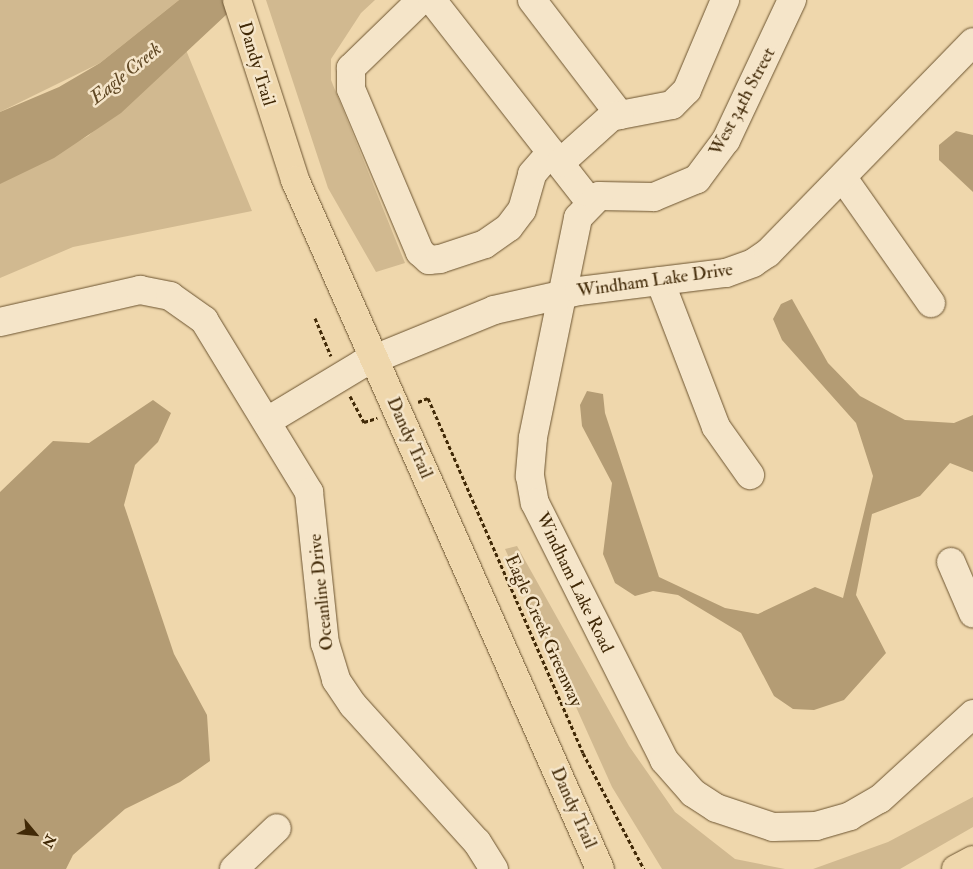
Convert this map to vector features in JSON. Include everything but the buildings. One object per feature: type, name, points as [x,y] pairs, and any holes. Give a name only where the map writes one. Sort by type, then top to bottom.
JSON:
[{"type":"main road","name":"Dandy Trail","points":[[237,0],[265,98],[294,180],[600,869]]},
{"type":"main road","points":[[956,869],[973,860]]},
{"type":"street","points":[[420,0],[351,68],[351,89],[420,252],[429,260],[440,260],[485,244],[509,227],[522,210],[532,174],[620,115],[672,106],[687,90],[725,0]]},
{"type":"street","points":[[432,0],[590,202]]},
{"type":"street","points":[[532,0],[620,115]]},
{"type":"street","name":"West 34th Street","points":[[590,202],[605,195],[670,194],[698,179],[726,140],[792,0]]},
{"type":"street","name":"Windham Lake Drive","points":[[374,359],[475,317],[563,293],[726,273],[753,263],[843,178],[973,42]]},
{"type":"street","points":[[843,178],[931,303]]},
{"type":"street","name":"Windham Lake Road","points":[[590,202],[578,218],[530,459],[541,519],[664,760],[687,787],[716,808],[747,822],[781,828],[825,824],[865,808],[973,714]]},
{"type":"street","points":[[660,281],[716,427],[750,475]]},
{"type":"street","name":"Oceanline Drive","points":[[0,322],[46,314],[130,291],[170,296],[204,320],[269,420],[309,492],[325,643],[336,680],[353,705],[477,842],[494,869]]},
{"type":"street","points":[[269,420],[310,393],[374,359]]},
{"type":"street","points":[[951,562],[973,613]]},
{"type":"street","points":[[234,869],[277,828]]},
{"type":"path","points":[[315,318],[327,348]]},
{"type":"path","name":"Eagle Creek Greenway","points":[[428,398],[579,744],[644,869]]},
{"type":"shaded area","points":[[0,0],[179,0],[100,63],[0,112]]},
{"type":"shaded area","points":[[266,0],[375,0],[361,13],[331,59],[331,80],[405,263],[376,272],[328,188]]},
{"type":"shaded area","points":[[186,50],[252,211],[73,247],[0,278],[0,182],[88,136]]},
{"type":"shaded area","points":[[517,546],[629,746],[675,812],[735,859],[785,869],[662,869],[612,787],[505,549]]},
{"type":"shaded area","points":[[973,797],[973,827],[900,869],[813,869],[888,842]]},
{"type":"water","name":"Eagle Creek","points":[[179,0],[242,0],[121,113],[54,158],[0,184],[0,112],[59,87],[100,63]]},
{"type":"water","points":[[956,131],[973,135],[973,192],[939,160],[939,145]]},
{"type":"water","points":[[792,299],[828,363],[860,396],[905,420],[954,423],[973,415],[973,472],[950,463],[920,496],[872,514],[856,595],[886,653],[844,700],[814,710],[793,709],[774,696],[741,633],[678,595],[653,591],[635,596],[615,583],[603,554],[612,483],[582,426],[580,405],[587,391],[603,394],[605,413],[659,577],[725,608],[758,614],[815,587],[843,598],[873,476],[856,423],[782,340],[773,319],[781,304]]},
{"type":"water","points":[[153,400],[171,413],[158,442],[135,465],[124,505],[174,654],[207,715],[210,761],[180,782],[125,809],[73,855],[66,869],[0,869],[0,492],[53,441],[89,443]]}]
